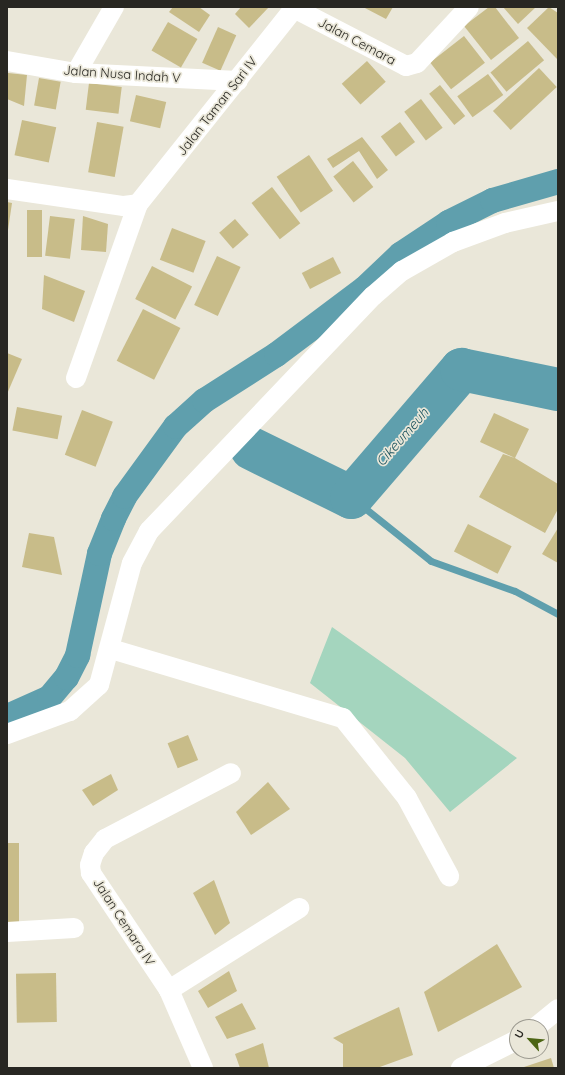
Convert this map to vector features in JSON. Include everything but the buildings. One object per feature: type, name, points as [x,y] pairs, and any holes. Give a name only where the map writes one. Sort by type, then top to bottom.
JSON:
[{"type":"street","points":[[76,73],[114,7]]},
{"type":"street","name":"Jalan Cemara","points":[[295,7],[406,66],[417,63],[469,7]]},
{"type":"street","name":"Jalan Taman Sari IV","points":[[76,378],[138,204],[238,81],[295,7]]},
{"type":"street","name":"Jalan Nusa Indah V","points":[[7,61],[76,73],[238,81]]},
{"type":"street","points":[[7,189],[124,206],[138,204]]},
{"type":"street","points":[[7,734],[70,710],[89,696],[99,685],[111,649],[132,563],[149,531],[373,296],[402,271],[453,242],[505,223],[558,211]]},
{"type":"street","points":[[111,649],[343,718],[407,798],[449,876]]},
{"type":"street","name":"Jalan Cemara IV","points":[[203,1068],[169,990],[92,873],[94,853],[105,840],[231,773]]},
{"type":"street","points":[[169,990],[299,908]]},
{"type":"street","points":[[7,932],[74,928]]},
{"type":"street","points":[[545,1019],[558,1008]]},
{"type":"street","points":[[461,1068],[509,1044]]},
{"type":"green space","points":[[332,627],[517,758],[450,812],[405,758],[310,683]]},
{"type":"waterway","points":[[7,716],[49,697],[66,677],[77,655],[99,553],[113,518],[124,496],[175,426],[204,400],[276,354],[364,288],[400,254],[448,222],[492,200],[558,181]]},
{"type":"waterway","name":"Cikeumeuh","points":[[251,448],[351,497],[461,369],[558,389]]},
{"type":"waterway","points":[[351,497],[431,561],[515,591],[558,614]]}]
